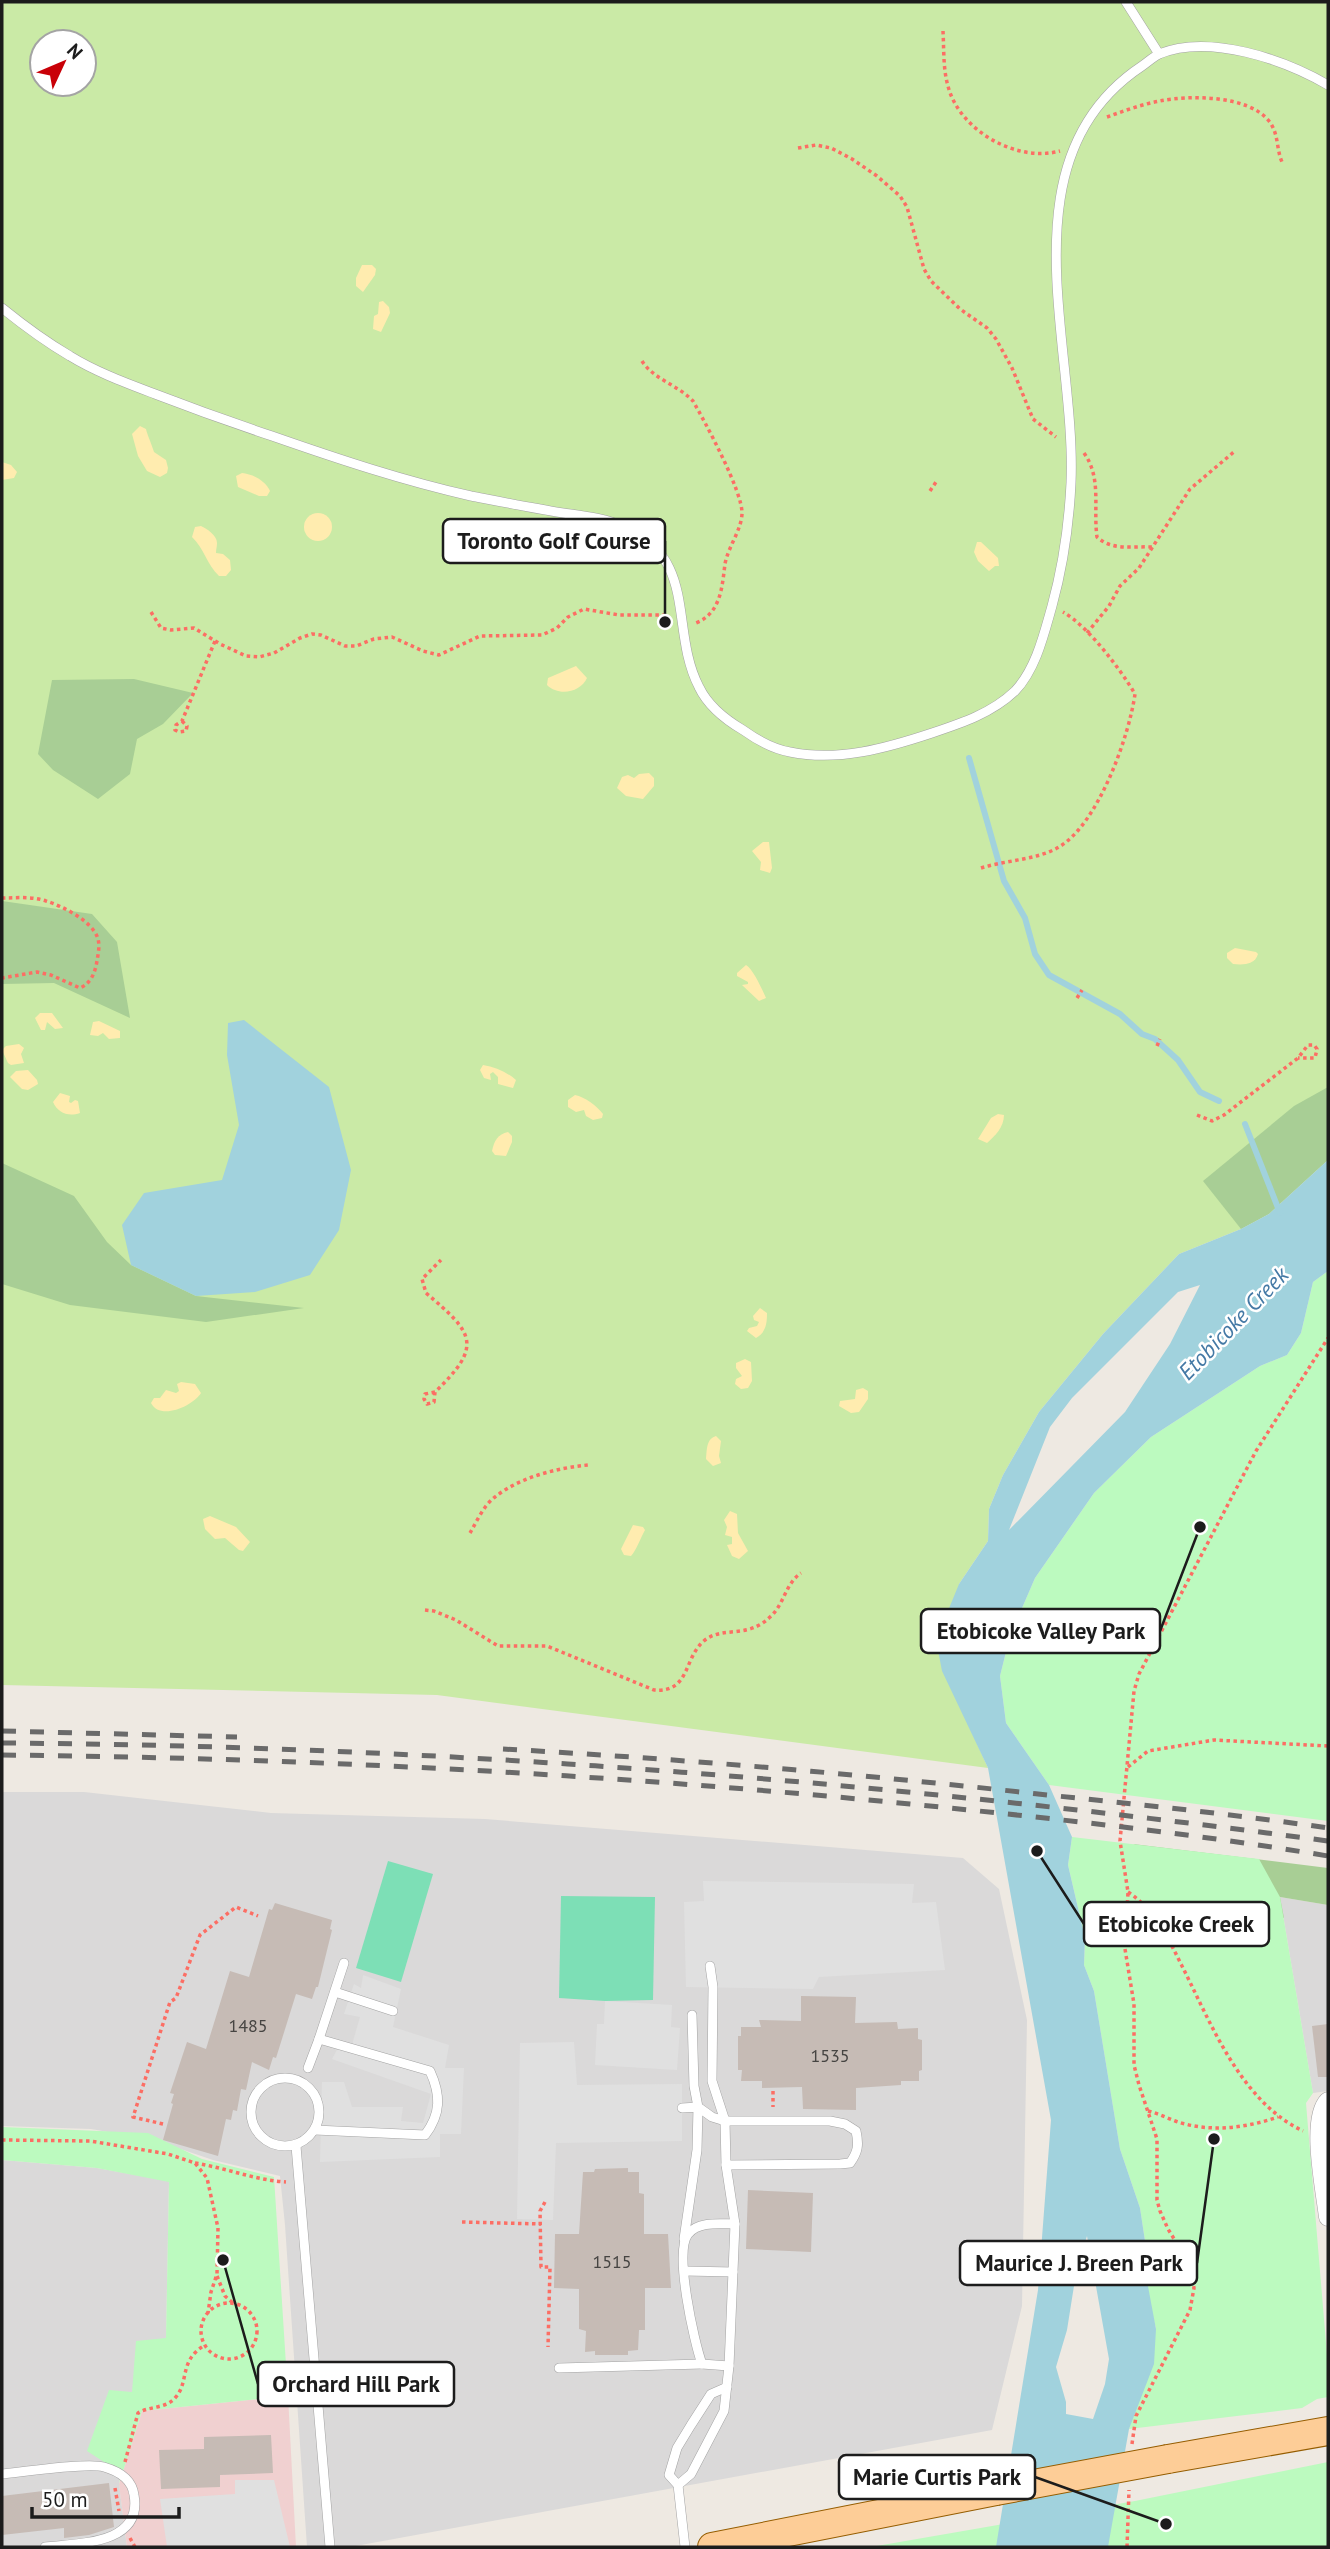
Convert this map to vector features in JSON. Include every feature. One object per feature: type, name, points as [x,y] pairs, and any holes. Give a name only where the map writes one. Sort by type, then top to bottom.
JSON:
[{"type":"main road","points":[[712,2547],[996,2491],[1328,2431]]},
{"type":"street","points":[[1328,2101],[1321,2113],[1320,2139],[1328,2217]]},
{"type":"lane","points":[[1126,2],[1159,54]]},
{"type":"lane","points":[[2,309],[72,358],[121,381],[211,415],[375,470],[468,495],[605,520],[628,528],[648,541],[665,557],[674,576],[682,624],[699,688],[714,708],[772,747],[790,752],[830,756],[901,744],[972,719],[997,705],[1019,687],[1036,657],[1064,555],[1071,481],[1058,299],[1057,225],[1062,184],[1069,158],[1095,109],[1125,79],[1159,54],[1191,47],[1224,48],[1252,54],[1328,85]]},
{"type":"lane","points":[[308,2068],[344,1963]]},
{"type":"lane","points":[[678,2485],[691,2474],[724,2411],[729,2366],[735,2224],[726,2165],[725,2121],[712,2081],[713,1987],[710,1966]]},
{"type":"lane","points":[[335,1992],[394,2011]]},
{"type":"lane","points":[[692,2015],[694,2086],[698,2107],[697,2150],[684,2242],[688,2311],[702,2364]]},
{"type":"lane","points":[[315,2130],[425,2135],[434,2123],[438,2109],[436,2085],[430,2071],[320,2039]]},
{"type":"lane","points":[[294,2079],[305,2084],[319,2105],[320,2118],[315,2130],[308,2139],[296,2146],[270,2144],[253,2126],[250,2113],[252,2100],[259,2089],[269,2081],[294,2079]]},
{"type":"lane","points":[[682,2108],[698,2107],[712,2117],[725,2121],[845,2124],[856,2132],[859,2143],[850,2163],[726,2165]]},
{"type":"lane","points":[[296,2146],[330,2547]]},
{"type":"lane","points":[[684,2242],[690,2232],[707,2224],[735,2224]]},
{"type":"lane","points":[[685,2271],[733,2272]]},
{"type":"lane","points":[[559,2368],[702,2364],[729,2366]]},
{"type":"lane","points":[[685,2547],[678,2485],[669,2474],[677,2448],[711,2394],[727,2387]]},
{"type":"lane","points":[[2,2474],[102,2466],[121,2474],[131,2486],[135,2499],[134,2511],[121,2533],[106,2540],[46,2547]]},
{"type":"path","points":[[943,31],[947,85],[954,102],[967,121],[999,144],[1029,153],[1048,154],[1062,150],[1077,140]]},
{"type":"path","points":[[1083,128],[1145,104],[1181,99],[1218,99],[1257,109],[1268,119],[1275,130],[1282,162]]},
{"type":"path","points":[[798,148],[816,145],[831,148],[866,169],[900,196],[907,207],[924,269],[931,281],[960,309],[987,328],[1012,368],[1033,419],[1083,452],[1093,470],[1097,537],[1114,547],[1152,547]]},
{"type":"path","points":[[151,612],[161,628],[194,628],[234,652],[260,657],[312,634],[321,635],[345,646],[392,638],[423,652],[439,655],[480,636],[542,635],[584,609],[619,615],[663,615],[682,624],[706,618],[720,600],[729,546],[742,512],[734,485],[693,401],[685,392],[647,369],[642,360]]},
{"type":"path","points":[[1087,633],[1109,606],[1120,586],[1139,568],[1190,489],[1235,452]]},
{"type":"path","points":[[930,491],[936,482]]},
{"type":"path","points":[[984,867],[1046,852],[1071,838],[1111,778],[1127,731],[1135,694],[1124,676],[1087,633],[1068,614],[1052,606]]},
{"type":"path","points":[[182,721],[215,641]]},
{"type":"path","points":[[2,898],[32,898],[57,906],[87,924],[98,940],[99,949],[94,972],[86,985],[80,988],[37,972],[2,978]]},
{"type":"path","points":[[1077,998],[1082,990]]},
{"type":"path","points":[[1157,1045],[1160,1039]]},
{"type":"path","points":[[1197,1115],[1212,1121],[1224,1115],[1298,1058],[1308,1045],[1314,1045],[1317,1049],[1315,1058],[1298,1058]]},
{"type":"path","points":[[435,1392],[454,1373],[468,1343],[463,1328],[426,1293],[423,1286],[422,1279],[441,1260]]},
{"type":"path","points":[[1132,2447],[1136,2416],[1191,2310],[1194,2288],[1190,2265],[1168,2230],[1157,2200],[1159,2152],[1156,2132],[1135,2065],[1133,2004],[1125,1949],[1128,1892],[1120,1842],[1131,1712],[1139,1674],[1256,1451],[1328,1338]]},
{"type":"path","points":[[470,1533],[494,1497],[551,1471],[588,1465]]},
{"type":"path","points":[[425,1610],[456,1620],[498,1646],[547,1646],[654,1690],[663,1691],[681,1681],[696,1650],[708,1637],[757,1628],[773,1615],[794,1578],[802,1573]]},
{"type":"path","points":[[1128,1767],[1147,1751],[1214,1740],[1328,1746]]},
{"type":"path","points":[[1128,1892],[1143,1902],[1164,1930],[1214,2034],[1263,2102],[1279,2116],[1320,2139]]},
{"type":"path","points":[[163,2124],[133,2117],[170,2002],[176,1998],[200,1935],[236,1907],[258,1916]]},
{"type":"path","points":[[1148,2111],[1186,2125],[1214,2127],[1240,2127],[1279,2116]]},
{"type":"path","points":[[2,2140],[90,2141],[168,2154],[269,2181],[298,2182]]},
{"type":"path","points":[[195,2163],[207,2178],[218,2228],[217,2274],[201,2331],[205,2345],[211,2353],[227,2359],[245,2354],[252,2347],[256,2339],[255,2319],[243,2307],[225,2304],[208,2313]]},
{"type":"path","points":[[545,2202],[540,2211],[541,2267],[550,2267],[548,2347]]},
{"type":"path","points":[[462,2222],[541,2224]]},
{"type":"path","points":[[217,2274],[225,2296],[234,2304]]},
{"type":"path","points":[[121,2474],[138,2413],[162,2406],[176,2398],[193,2352],[205,2345]]},
{"type":"path","points":[[1126,2547],[1129,2487]]},
{"type":"shaded area","points":[[2,1792],[84,1792],[271,1813],[485,1819],[963,1858],[999,1889],[1027,2020],[1022,2306],[992,2430],[350,2547],[307,2547],[280,2176],[213,2160],[154,2140],[91,2129],[2,2126]]},
{"type":"shaded area","points":[[703,1881],[914,1884],[912,1903],[936,1902],[945,1970],[819,1977],[813,1989],[686,1987],[684,1902],[704,1901]]},
{"type":"shaded area","points":[[1280,1897],[1328,1905],[1328,2091],[1313,2093]]},
{"type":"shaded area","points":[[363,1975],[401,1989],[393,2027],[449,2045],[445,2068],[464,2068],[461,2134],[440,2134],[440,2157],[320,2162],[322,2082],[344,2082],[352,2107],[403,2107],[401,2121],[423,2123],[431,2094],[332,2059],[339,2046],[351,2048],[360,2017],[344,2014],[354,1984],[361,1988]]},
{"type":"shaded area","points":[[605,2001],[672,2005],[671,2027],[680,2028],[677,2070],[595,2065],[597,2024],[604,2024]]},
{"type":"shaded area","points":[[574,2042],[577,2085],[682,2084],[682,2141],[556,2143],[553,2220],[517,2219],[520,2043]]},
{"type":"shaded area","points":[[2,2160],[97,2168],[169,2181],[166,2339],[132,2392],[119,2484],[127,2547],[2,2547]]},
{"type":"shaded area","points":[[288,2396],[296,2547],[127,2547],[119,2484],[142,2411]]},
{"type":"shaded area","points":[[235,2480],[274,2480],[290,2547],[167,2547],[160,2499],[235,2494]]},
{"type":"green space","points":[[2,2],[1328,2],[1328,1160],[1269,1214],[1241,1229],[1179,1254],[1103,1334],[1039,1412],[1003,1475],[989,1509],[988,1541],[959,1584],[969,1726],[988,1768],[437,1695],[2,1685]]},
{"type":"green space","points":[[134,679],[193,693],[163,724],[137,739],[130,774],[98,799],[53,770],[38,754],[52,680]]},
{"type":"green space","points":[[2,901],[92,914],[117,942],[130,1018],[54,983],[2,984]]},
{"type":"green space","points":[[1328,1087],[1328,1160],[1269,1214],[1241,1229],[1203,1181],[1294,1106]]},
{"type":"green space","points":[[2,1163],[74,1196],[107,1242],[131,1265],[196,1296],[304,1308],[206,1322],[70,1305],[2,1284]]},
{"type":"green space","points":[[1328,1271],[1328,1821],[1049,1785],[1006,1723],[1000,1676],[1010,1636],[1035,1578],[1094,1493],[1151,1437],[1260,1366],[1287,1355],[1301,1333],[1313,1282]]},
{"type":"green space","points":[[1072,1837],[1259,1859],[1280,1897],[1313,2093],[1306,2103],[1328,2367],[1328,2397],[1317,2399],[1302,2408],[1129,2429],[1156,2328],[1146,2290],[1144,2265],[1147,2254],[1140,2208],[1120,2149],[1094,1991],[1084,1965],[1085,1938],[1068,1865]]},
{"type":"green space","points":[[1133,1844],[1328,1868],[1328,1905],[1280,1897],[1284,1918]]},
{"type":"green space","points":[[388,1861],[433,1874],[401,1982],[356,1968]]},
{"type":"green space","points":[[561,1896],[655,1897],[653,2000],[559,1998]]},
{"type":"green space","points":[[2,2127],[148,2133],[202,2159],[274,2177],[288,2396],[142,2411],[119,2484],[121,2473],[87,2451],[109,2390],[132,2392],[136,2341],[166,2338],[169,2182],[97,2168],[2,2160]]},
{"type":"green space","points":[[1328,2462],[1328,2547],[871,2547],[1135,2501]]},
{"type":"sand","points":[[362,265],[372,265],[376,269],[363,292],[356,286],[356,278]]},
{"type":"sand","points":[[383,301],[389,307],[390,313],[381,332],[373,329],[379,302]]},
{"type":"sand","points":[[140,426],[146,429],[154,452],[166,460],[167,473],[160,477],[147,471],[138,456],[132,434]]},
{"type":"sand","points":[[2,462],[11,465],[17,472],[14,478],[2,480]]},
{"type":"sand","points":[[242,473],[262,481],[270,491],[267,496],[259,496],[238,487],[236,476]]},
{"type":"sand","points":[[318,513],[328,517],[332,527],[328,537],[318,541],[308,537],[304,527],[308,517]]},
{"type":"sand","points":[[201,526],[215,537],[216,553],[223,554],[230,560],[231,570],[226,576],[219,576],[215,572],[192,537],[195,527]]},
{"type":"sand","points":[[977,542],[981,542],[998,558],[999,566],[989,571],[978,561],[974,552]]},
{"type":"sand","points":[[576,666],[587,678],[580,687],[563,692],[547,685],[548,678]]},
{"type":"sand","points":[[649,773],[654,778],[654,786],[643,799],[626,796],[617,788],[622,777],[628,775],[634,778],[639,774]]},
{"type":"sand","points":[[763,842],[769,842],[772,868],[770,873],[760,870],[761,862],[752,851]]},
{"type":"sand","points":[[1235,948],[1258,954],[1251,962],[1233,964],[1227,958],[1227,953]]},
{"type":"sand","points":[[746,965],[766,998],[759,1001],[742,985],[748,982],[737,976],[737,973]]},
{"type":"sand","points":[[40,1013],[52,1013],[63,1028],[55,1029],[47,1022],[45,1030],[41,1030],[35,1018]]},
{"type":"sand","points":[[99,1021],[120,1031],[120,1038],[109,1039],[103,1033],[98,1036],[90,1035],[93,1022]]},
{"type":"sand","points":[[19,1044],[24,1048],[21,1054],[24,1063],[11,1065],[2,1050],[6,1046]]},
{"type":"sand","points":[[483,1065],[501,1070],[516,1080],[513,1088],[498,1084],[498,1077],[493,1072],[490,1074],[491,1080],[484,1078],[480,1070]]},
{"type":"sand","points":[[28,1070],[38,1084],[28,1090],[22,1089],[10,1077],[16,1071]]},
{"type":"sand","points":[[60,1093],[70,1096],[71,1103],[78,1101],[80,1113],[68,1114],[58,1109],[53,1102]]},
{"type":"sand","points":[[575,1095],[594,1105],[603,1114],[602,1118],[593,1120],[586,1116],[584,1110],[576,1112],[568,1107],[568,1100]]},
{"type":"sand","points":[[998,1114],[1004,1115],[1004,1119],[996,1134],[987,1143],[978,1139],[991,1118]]},
{"type":"sand","points":[[508,1132],[512,1136],[512,1142],[506,1156],[495,1155],[492,1151],[495,1141]]},
{"type":"sand","points":[[760,1308],[767,1313],[767,1321],[764,1330],[756,1338],[747,1331],[757,1326],[759,1322],[754,1320],[753,1316]]},
{"type":"sand","points":[[745,1359],[751,1362],[752,1381],[748,1388],[741,1389],[735,1384],[736,1379],[742,1376],[736,1363]]},
{"type":"sand","points":[[177,1384],[195,1384],[201,1393],[191,1403],[176,1410],[161,1411],[155,1408],[151,1403],[154,1398],[160,1398],[166,1390],[176,1393],[179,1391]]},
{"type":"sand","points":[[863,1388],[868,1391],[868,1399],[859,1412],[851,1413],[839,1406],[840,1401],[855,1399],[856,1390]]},
{"type":"sand","points":[[716,1436],[721,1441],[721,1463],[713,1466],[706,1459],[709,1442]]},
{"type":"sand","points":[[730,1511],[737,1514],[738,1533],[748,1551],[739,1559],[732,1556],[727,1545],[732,1544],[732,1537],[725,1535],[727,1527],[724,1520]]},
{"type":"sand","points":[[210,1516],[236,1527],[250,1542],[243,1551],[225,1538],[215,1539],[205,1529],[203,1519]]},
{"type":"sand","points":[[633,1525],[645,1530],[631,1556],[624,1555],[621,1549]]},
{"type":"water","points":[[244,1020],[329,1087],[351,1170],[339,1230],[310,1275],[255,1292],[196,1296],[131,1265],[122,1225],[144,1193],[222,1180],[239,1125],[227,1055],[228,1023]]},
{"type":"water","name":"Etobicoke Creek","points":[[1328,1160],[1328,1271],[1313,1282],[1301,1333],[1287,1355],[1260,1366],[1151,1437],[1094,1493],[1035,1578],[1010,1636],[1000,1676],[1006,1723],[1049,1785],[1072,1837],[1068,1865],[1085,1938],[1084,1965],[1094,1991],[1120,2149],[1140,2208],[1147,2254],[1144,2265],[1156,2329],[1154,2364],[1129,2429],[1108,2547],[996,2547],[1038,2290],[1051,2120],[988,1768],[942,1671],[936,1640],[959,1584],[988,1541],[989,1509],[1003,1475],[1039,1412],[1103,1334],[1179,1254],[1241,1229],[1269,1214]],"holes":[[[1200,1285],[1170,1344],[1125,1412],[1009,1530],[1050,1427],[1072,1398],[1178,1292]],[[1087,2236],[1109,2359],[1105,2384],[1093,2419],[1066,2414],[1066,2402],[1056,2367],[1067,2330],[1077,2267]]]},
{"type":"building","points":[[275,1903],[332,1920],[318,1987],[312,1999],[296,1994],[276,2058],[273,2057],[269,2070],[252,2062],[246,2090],[241,2089],[237,2111],[233,2110],[231,2120],[226,2119],[218,2156],[163,2140],[173,2104],[174,2094],[170,2093],[187,2042],[206,2049],[230,1971],[249,1977],[269,1909],[272,1910]]},
{"type":"building","points":[[801,1996],[856,1997],[855,2023],[897,2022],[898,2029],[918,2028],[918,2039],[922,2040],[922,2070],[919,2071],[919,2081],[856,2088],[856,2110],[803,2109],[802,2087],[762,2088],[762,2081],[741,2081],[742,2070],[738,2070],[738,2036],[741,2036],[741,2027],[761,2027],[759,2020],[801,2021]]},
{"type":"building","points":[[1328,2024],[1328,2077],[1318,2077],[1312,2026]]},
{"type":"building","points":[[628,2168],[628,2172],[639,2172],[639,2193],[644,2194],[644,2234],[668,2234],[671,2288],[645,2288],[645,2330],[639,2330],[638,2350],[628,2351],[628,2355],[595,2355],[595,2351],[585,2352],[586,2331],[579,2329],[579,2289],[554,2288],[555,2234],[579,2234],[583,2172]]},
{"type":"building","points":[[748,2190],[813,2193],[811,2252],[746,2249]]},
{"type":"building","points":[[271,2435],[273,2473],[220,2475],[220,2487],[161,2489],[159,2450],[204,2449],[204,2437]]},
{"type":"building","points":[[109,2483],[114,2527],[89,2535],[64,2538],[64,2528],[2,2535],[2,2496]]},
{"type":"waterway","points":[[969,758],[1004,881],[1025,918],[1035,954],[1049,975],[1120,1014],[1142,1034],[1155,1039],[1178,1060],[1200,1092],[1219,1101]]},
{"type":"waterway","points":[[1245,1124],[1280,1213]]},
{"type":"railway","points":[[2,1731],[237,1737]]},
{"type":"railway","points":[[2,1743],[335,1751],[666,1771],[998,1801],[1328,1841]]},
{"type":"railway","points":[[503,1749],[704,1762],[904,1780],[1328,1828]]},
{"type":"railway","points":[[2,1755],[343,1764],[683,1784],[1067,1821],[1328,1856]]},
{"type":"place","name":"Toronto Golf Course","points":[[665,622]]},
{"type":"place","name":"Etobicoke Valley Park","points":[[1200,1527]]},
{"type":"place","name":"Etobicoke Creek","points":[[1037,1851]]},
{"type":"place","name":"Maurice J. Breen Park","points":[[1214,2139]]},
{"type":"place","name":"Orchard Hill Park","points":[[223,2260]]},
{"type":"place","name":"Marie Curtis Park","points":[[1166,2524]]}]
